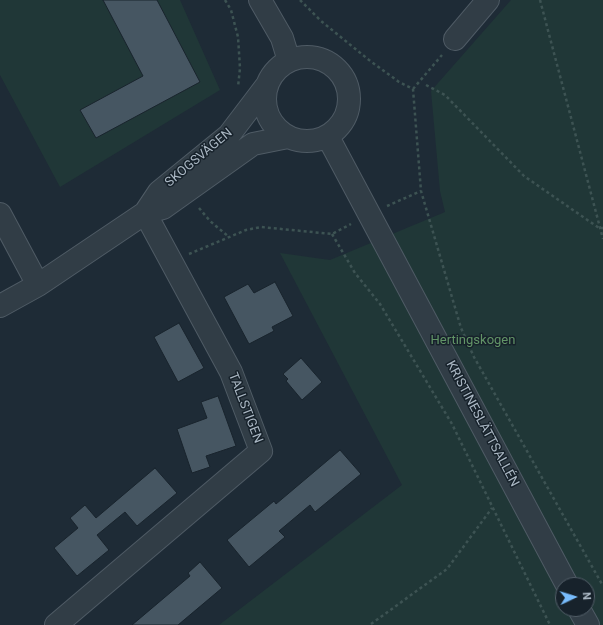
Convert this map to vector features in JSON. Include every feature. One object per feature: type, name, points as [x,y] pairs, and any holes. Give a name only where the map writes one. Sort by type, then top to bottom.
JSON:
[{"type":"street","points":[[260,0],[282,38],[289,61]]},
{"type":"street","points":[[455,39],[488,0]]},
{"type":"street","points":[[299,57],[321,59],[339,71],[345,80],[349,90],[348,112],[340,126],[328,137],[312,142],[304,142],[288,138],[280,132],[268,115],[265,105],[267,85],[280,67],[289,61],[299,57]]},
{"type":"street","name":"SKOGSVÄGEN","points":[[145,213],[159,192],[229,135],[267,85]]},
{"type":"street","name":"KRISTINESLÄTTSALLÉN","points":[[328,137],[563,577]]},
{"type":"street","name":"SKOGSVÄGEN","points":[[0,306],[38,285],[145,213],[163,208],[253,144],[288,138]]},
{"type":"street","name":"TALLSTIGEN","points":[[56,625],[261,452],[231,372],[145,213]]},
{"type":"street","points":[[0,214],[38,285]]},
{"type":"path","points":[[300,0],[369,60],[399,82],[413,89]]},
{"type":"path","points":[[540,0],[603,239]]},
{"type":"path","points":[[455,39],[413,89],[421,191],[464,336],[474,357],[603,586]]},
{"type":"path","points":[[426,85],[445,95],[524,176],[601,228]]},
{"type":"path","points":[[383,208],[421,191]]},
{"type":"path","points":[[172,262],[240,233],[261,227],[332,234],[353,223]]},
{"type":"path","points":[[332,234],[355,273],[380,304],[452,424],[550,625]]},
{"type":"path","points":[[370,625],[448,569],[492,508]]},
{"type":"green space","points":[[0,0],[180,0],[220,90],[60,187],[0,75]]},
{"type":"green space","name":"Hertingskogen","points":[[511,0],[603,0],[603,625],[219,625],[402,485],[280,253],[330,260],[445,212],[440,191],[431,91]]},
{"type":"building","points":[[103,0],[157,0],[200,82],[96,138],[80,110],[143,76]]},
{"type":"building","points":[[275,282],[293,316],[272,327],[274,331],[249,344],[224,297],[248,284],[254,293]]},
{"type":"building","points":[[179,323],[204,368],[178,382],[154,337]]},
{"type":"building","points":[[301,358],[322,382],[302,400],[286,381],[288,379],[283,374]]},
{"type":"building","points":[[218,396],[236,446],[206,456],[210,467],[192,473],[177,429],[207,418],[201,402]]},
{"type":"building","points":[[340,450],[361,474],[315,512],[310,505],[279,531],[285,537],[249,567],[227,540],[274,501],[276,504]]},
{"type":"building","points":[[155,468],[177,493],[137,526],[125,512],[97,535],[109,550],[77,576],[54,548],[78,528],[70,518],[85,505],[96,518]]},
{"type":"building","points":[[200,562],[222,588],[178,625],[132,625],[190,576],[188,573]]}]
